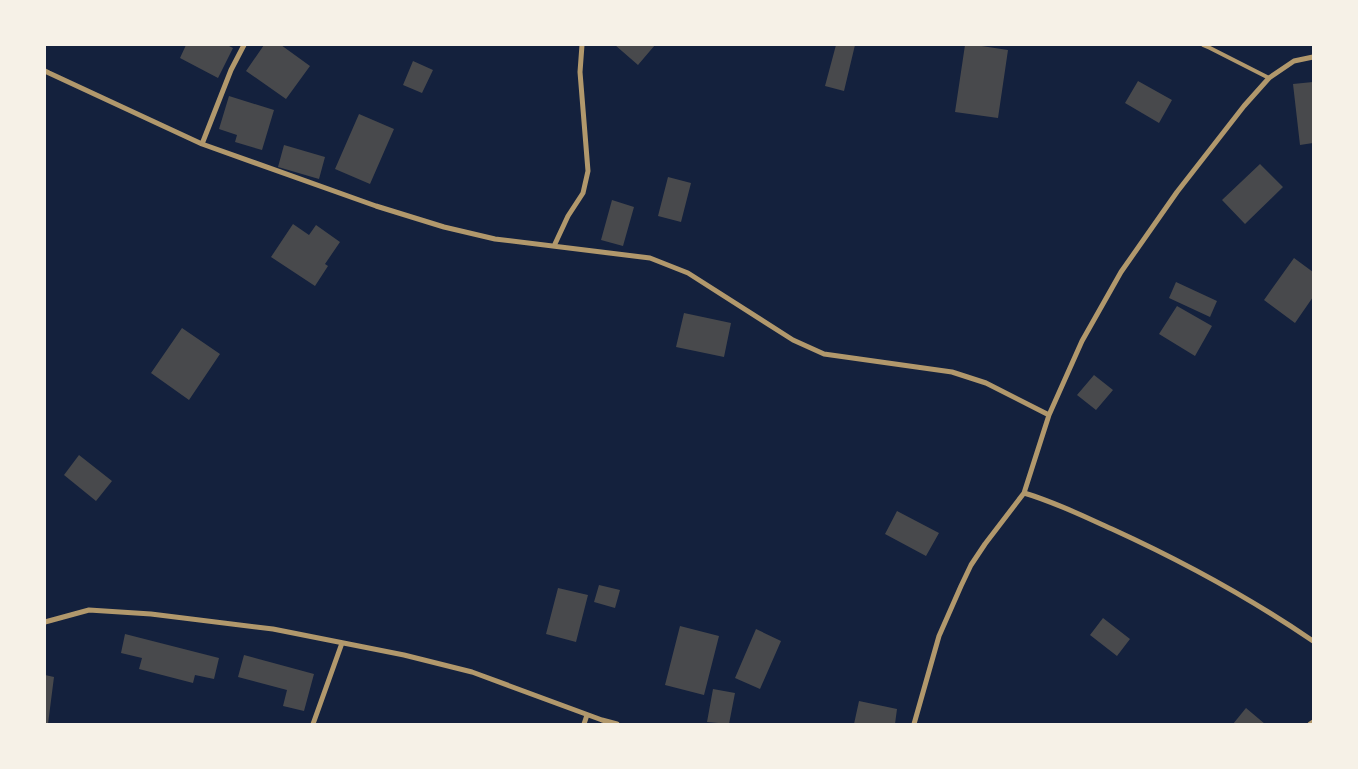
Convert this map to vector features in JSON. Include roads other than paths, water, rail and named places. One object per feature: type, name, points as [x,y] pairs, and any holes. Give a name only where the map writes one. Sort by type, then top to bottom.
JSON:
[{"type":"street","points":[[202,144],[231,70],[244,45]]},
{"type":"street","points":[[554,246],[568,216],[583,193],[588,171],[580,72],[582,45]]},
{"type":"street","points":[[914,724],[939,636],[961,586],[985,544],[1024,493],[1049,415],[1082,342],[1121,272],[1183,184],[1244,106],[1270,78],[1294,62],[1313,57]]},
{"type":"street","points":[[45,71],[202,144],[376,206],[444,227],[495,240],[650,258],[688,273],[793,340],[824,354],[952,372],[986,383],[1049,415]]},
{"type":"street","points":[[1024,493],[1044,499],[1134,538],[1209,577],[1313,641]]},
{"type":"street","points":[[45,622],[89,610],[151,614],[273,629],[404,655],[472,672],[617,724]]},
{"type":"street","points":[[313,724],[342,643]]},
{"type":"street","points":[[584,724],[587,714]]},
{"type":"lane","points":[[1203,45],[1270,78]]}]
